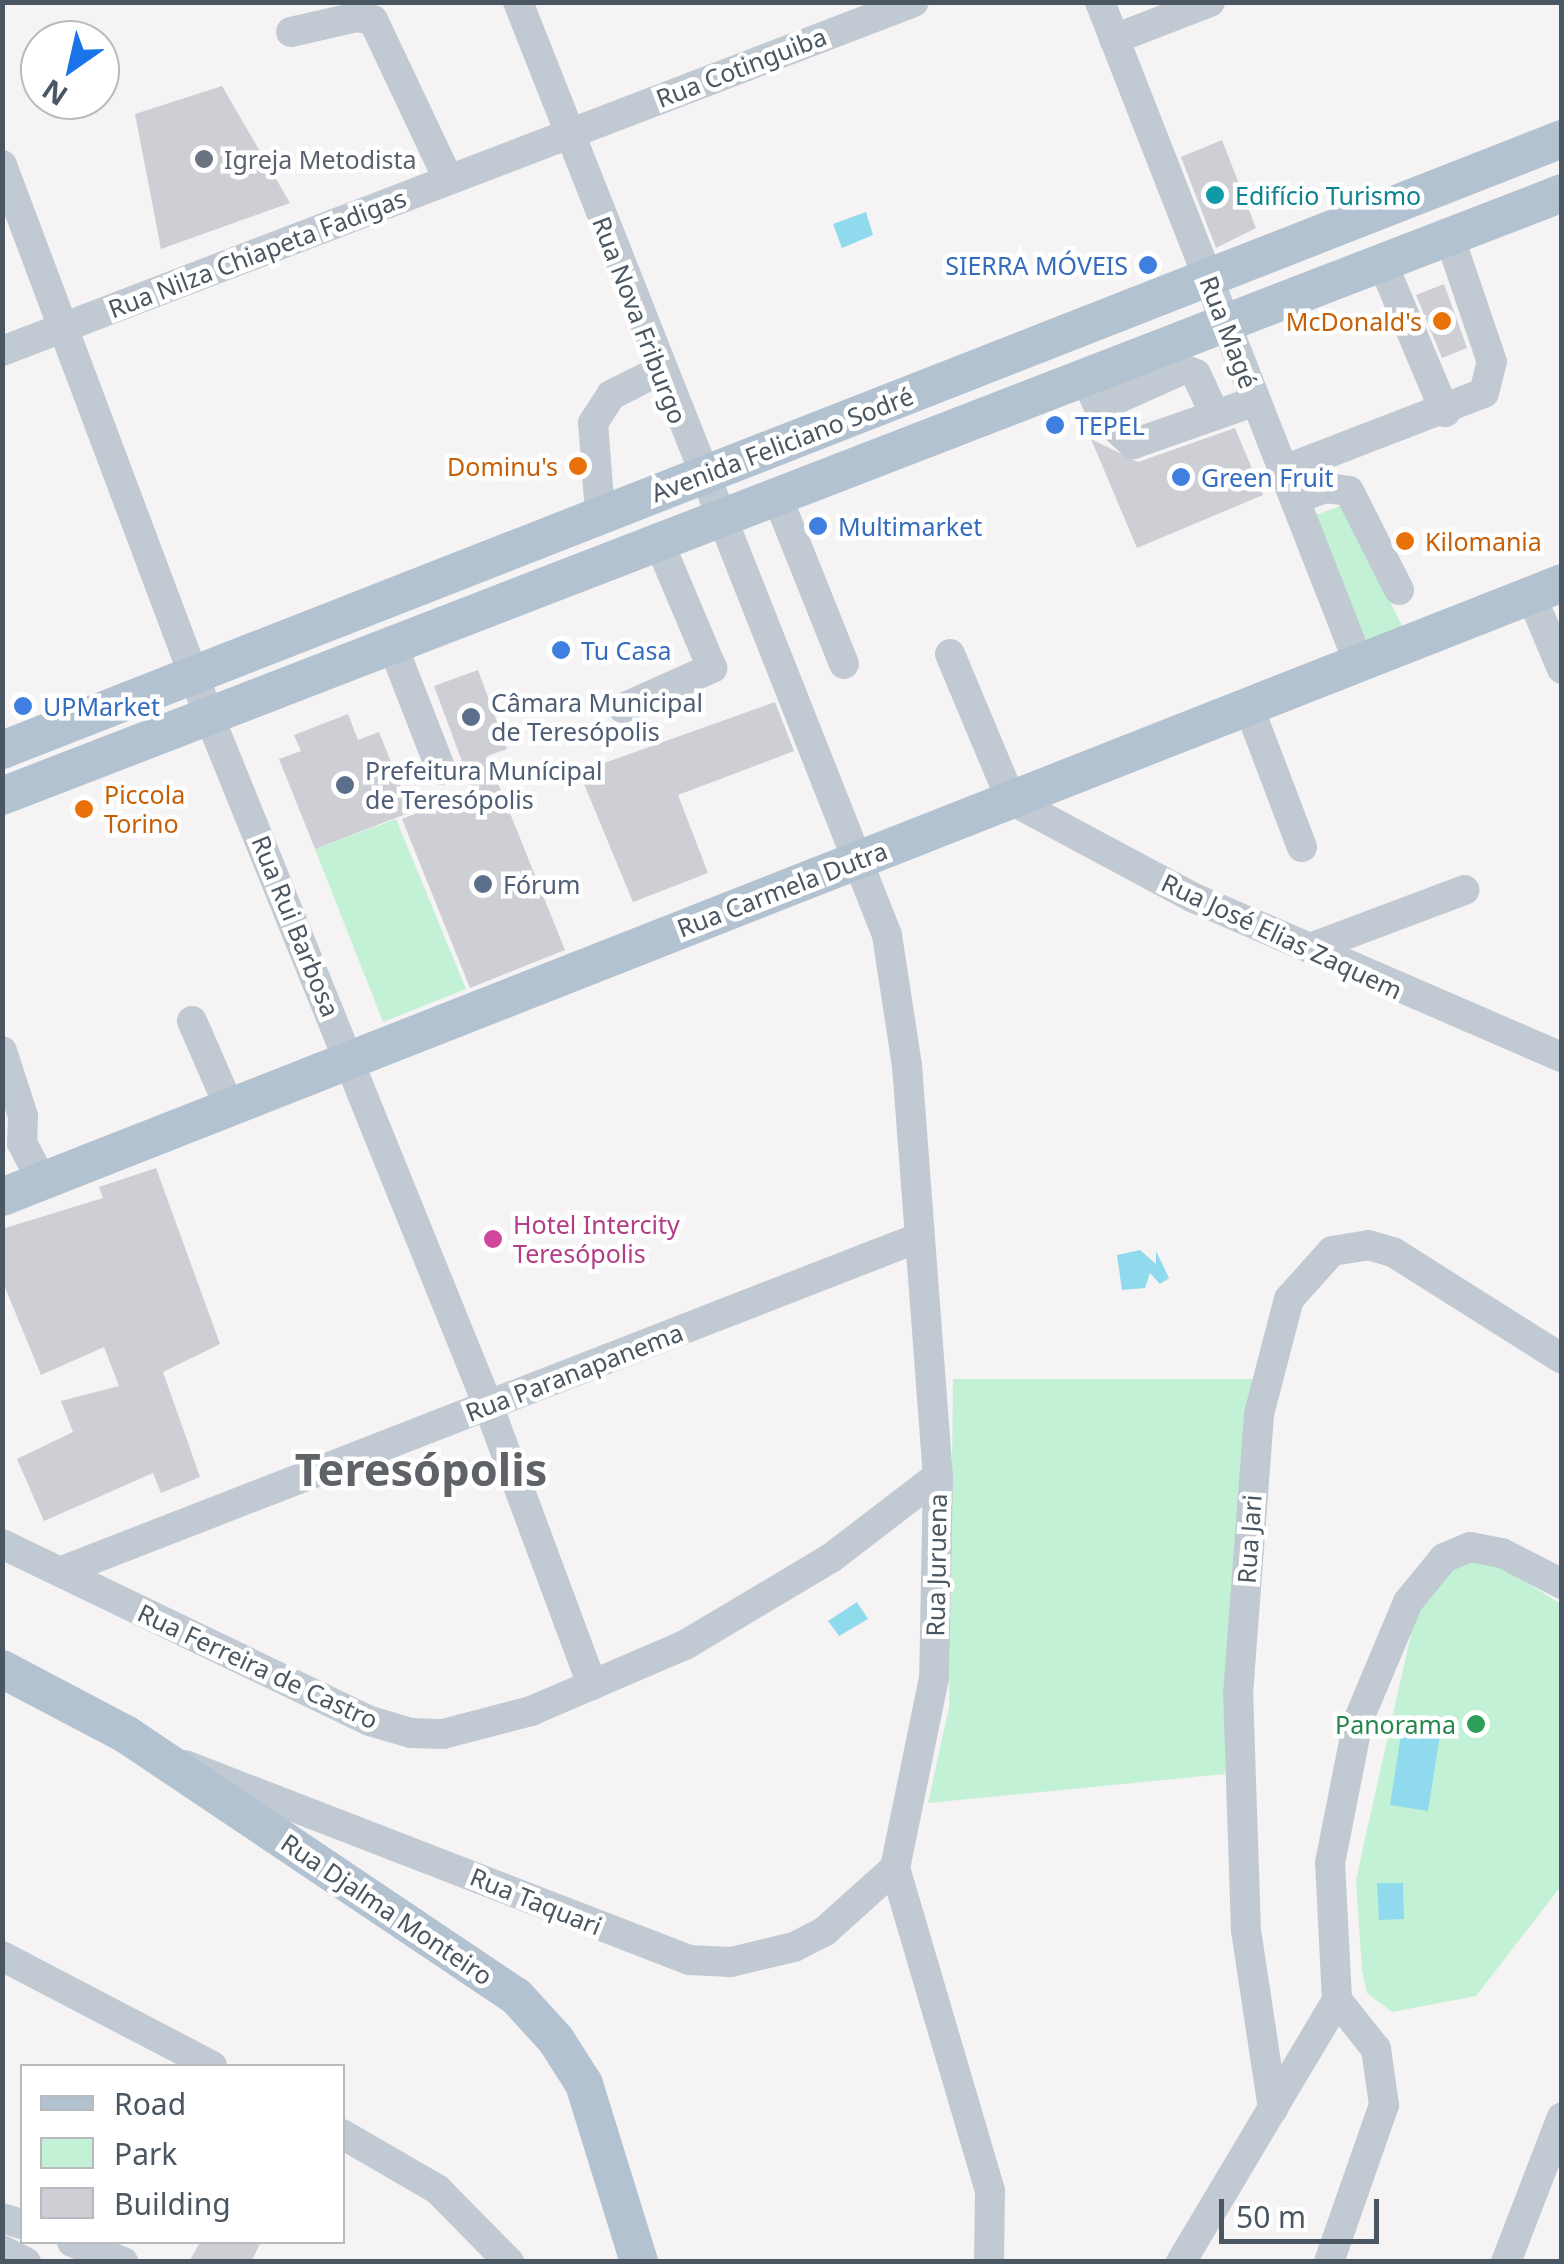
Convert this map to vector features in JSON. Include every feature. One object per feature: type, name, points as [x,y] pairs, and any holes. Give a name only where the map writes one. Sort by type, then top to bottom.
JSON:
[{"type":"main road","name":"Avenida Feliciano Sodré","points":[[2,750],[193,672],[1562,140]]},
{"type":"main road","name":"Avenida Feliciano Sodré","points":[[2,796],[776,494],[1091,391],[1226,323],[1562,192]]},
{"type":"main road","name":"Rua Carmela Dutra","points":[[2,1197],[1546,589]]},
{"type":"main road","name":"Rua Djalma Monteiro","points":[[2,1669],[163,1758],[470,1962],[529,2011],[584,2084],[639,2262]]},
{"type":"street","name":"Rua Nova Friburgo","points":[[518,2],[717,517],[861,857]]},
{"type":"street","name":"Rua Cotinguiba","points":[[567,132],[914,2]]},
{"type":"street","name":"Rua Magé","points":[[1100,2],[1358,661]]},
{"type":"street","points":[[1114,38],[1210,2]]},
{"type":"street","points":[[291,32],[357,17],[373,20],[448,179]]},
{"type":"street","name":"Rua Nilza Chiapeta Fadigas","points":[[2,350],[567,132]]},
{"type":"street","name":"Rua Rui Barbosa","points":[[2,165],[210,716],[488,1405],[592,1685]]},
{"type":"street","points":[[1289,485],[1484,392],[1492,377],[1448,236]]},
{"type":"street","points":[[1382,262],[1445,412]]},
{"type":"street","points":[[1216,415],[1196,374],[1184,369],[1091,391],[1126,440],[1142,446],[1256,400]]},
{"type":"street","points":[[600,513],[593,423],[611,395],[660,371]]},
{"type":"street","points":[[1289,485],[1349,491],[1399,590]]},
{"type":"street","points":[[776,494],[844,664]]},
{"type":"street","points":[[623,708],[712,668],[658,540]]},
{"type":"street","points":[[1546,589],[1562,669]]},
{"type":"street","points":[[392,644],[441,770]]},
{"type":"street","points":[[950,654],[1010,800]]},
{"type":"street","points":[[1248,705],[1302,848]]},
{"type":"street","name":"Rua José Elias Zaquem","points":[[1010,800],[1194,898],[1562,1057]]},
{"type":"street","name":"Rua Juruena","points":[[861,857],[887,935],[896,987],[938,1476],[934,1678],[928,1736],[895,1868]]},
{"type":"street","points":[[1310,948],[1464,890]]},
{"type":"street","points":[[192,1022],[229,1106]]},
{"type":"street","points":[[2,1050],[22,1116],[22,1143],[42,1182]]},
{"type":"street","name":"Rua Paranapanema","points":[[62,1571],[918,1238]]},
{"type":"street","name":"Rua Jari","points":[[1273,2109],[1246,1931],[1238,1694],[1259,1414],[1289,1299],[1332,1251],[1368,1245],[1393,1252],[1562,1359]]},
{"type":"street","name":"Rua Ferreira de Castro","points":[[2,1544],[336,1705],[411,1734],[478,1727],[592,1685],[740,1616],[832,1558],[938,1476]]},
{"type":"street","points":[[1181,2262],[1337,2000],[1330,1863],[1358,1721],[1408,1602],[1444,1558],[1470,1547],[1502,1553],[1562,1584]]},
{"type":"street","name":"Rua Taquari","points":[[163,1758],[278,1797],[689,1960],[731,1962],[794,1948],[826,1930],[895,1868]]},
{"type":"street","points":[[895,1868],[990,2191],[989,2262]]},
{"type":"street","points":[[2,1956],[208,2064]]},
{"type":"street","points":[[1329,2262],[1384,2105],[1376,2049],[1337,2000]]},
{"type":"street","points":[[1506,2262],[1562,2118]]},
{"type":"street","points":[[345,2136],[437,2189],[509,2262]]},
{"type":"street","points":[[77,2244],[123,2262]]},
{"type":"street","points":[[2,2250],[26,2262]]},
{"type":"green space","points":[[1343,505],[1403,628],[1367,645],[1310,517]]},
{"type":"green space","points":[[396,819],[466,989],[383,1022],[315,849]]},
{"type":"green space","points":[[953,1379],[1254,1379],[1225,1774],[928,1803],[949,1707]]},
{"type":"green space","name":"Panorama","points":[[1481,1554],[1561,1604],[1561,1886],[1476,1996],[1392,2012],[1367,1993],[1356,1881],[1422,1585]]},
{"type":"water","points":[[866,212],[873,235],[842,248],[833,224]]},
{"type":"water","points":[[1140,1250],[1156,1264],[1156,1251],[1169,1278],[1160,1284],[1150,1273],[1145,1288],[1122,1290],[1117,1255]]},
{"type":"water","points":[[857,1602],[868,1619],[839,1636],[828,1621]]},
{"type":"water","points":[[1402,1728],[1440,1735],[1428,1811],[1390,1805]]},
{"type":"water","points":[[1377,1883],[1403,1883],[1404,1919],[1379,1920]]},
{"type":"building","name":"Igreja Metodista","points":[[222,86],[290,203],[161,249],[135,114]]},
{"type":"building","name":"Edifício Turismo","points":[[1222,140],[1256,228],[1216,248],[1181,157]]},
{"type":"building","name":"McDonald's","points":[[1444,284],[1467,348],[1442,358],[1416,295]]},
{"type":"building","name":"Green Fruit","points":[[1235,428],[1263,495],[1137,548],[1091,439],[1138,462]]},
{"type":"building","name":"Fórum","points":[[478,670],[507,749],[487,756],[565,950],[470,988],[402,819],[473,791],[434,686]]},
{"type":"building","points":[[775,702],[794,751],[678,795],[708,873],[633,902],[579,772]]},
{"type":"building","name":"Prefeitura Munícipal de Teresópolis","points":[[348,714],[358,740],[379,732],[411,812],[315,849],[279,759],[301,751],[294,735]]},
{"type":"building","points":[[156,1168],[220,1344],[163,1372],[200,1477],[161,1493],[153,1473],[44,1521],[17,1459],[73,1432],[61,1401],[119,1386],[104,1347],[41,1375],[2,1280],[2,1229],[103,1198],[99,1187]]},
{"type":"building","points":[[199,2244],[260,2244],[251,2262],[189,2262]]},
{"type":"place","name":"Igreja Metodista","points":[[204,159]]},
{"type":"place","name":"Edifício Turismo","points":[[1215,195]]},
{"type":"place","name":"SIERRA MÓVEIS","points":[[1148,265]]},
{"type":"place","name":"McDonald's","points":[[1442,321]]},
{"type":"place","name":"TEPEL","points":[[1055,425]]},
{"type":"place","name":"Dominu's","points":[[578,466]]},
{"type":"place","name":"Green Fruit","points":[[1181,477]]},
{"type":"place","name":"Multimarket","points":[[818,526]]},
{"type":"place","name":"Kilomania","points":[[1405,541]]},
{"type":"place","name":"Tu Casa","points":[[561,650]]},
{"type":"place","name":"UPMarket","points":[[23,706]]},
{"type":"place","name":"Câmara Municipal de Teresópolis","points":[[471,717]]},
{"type":"place","name":"Prefeitura Munícipal de Teresópolis","points":[[345,785]]},
{"type":"place","name":"Piccola Torino","points":[[84,809]]},
{"type":"place","name":"Fórum","points":[[483,884]]},
{"type":"place","name":"Hotel Intercity Teresópolis","points":[[493,1239]]},
{"type":"place","name":"Panorama","points":[[1476,1724]]},
{"type":"district","name":"Teresópolis","points":[[421,1469]]}]
